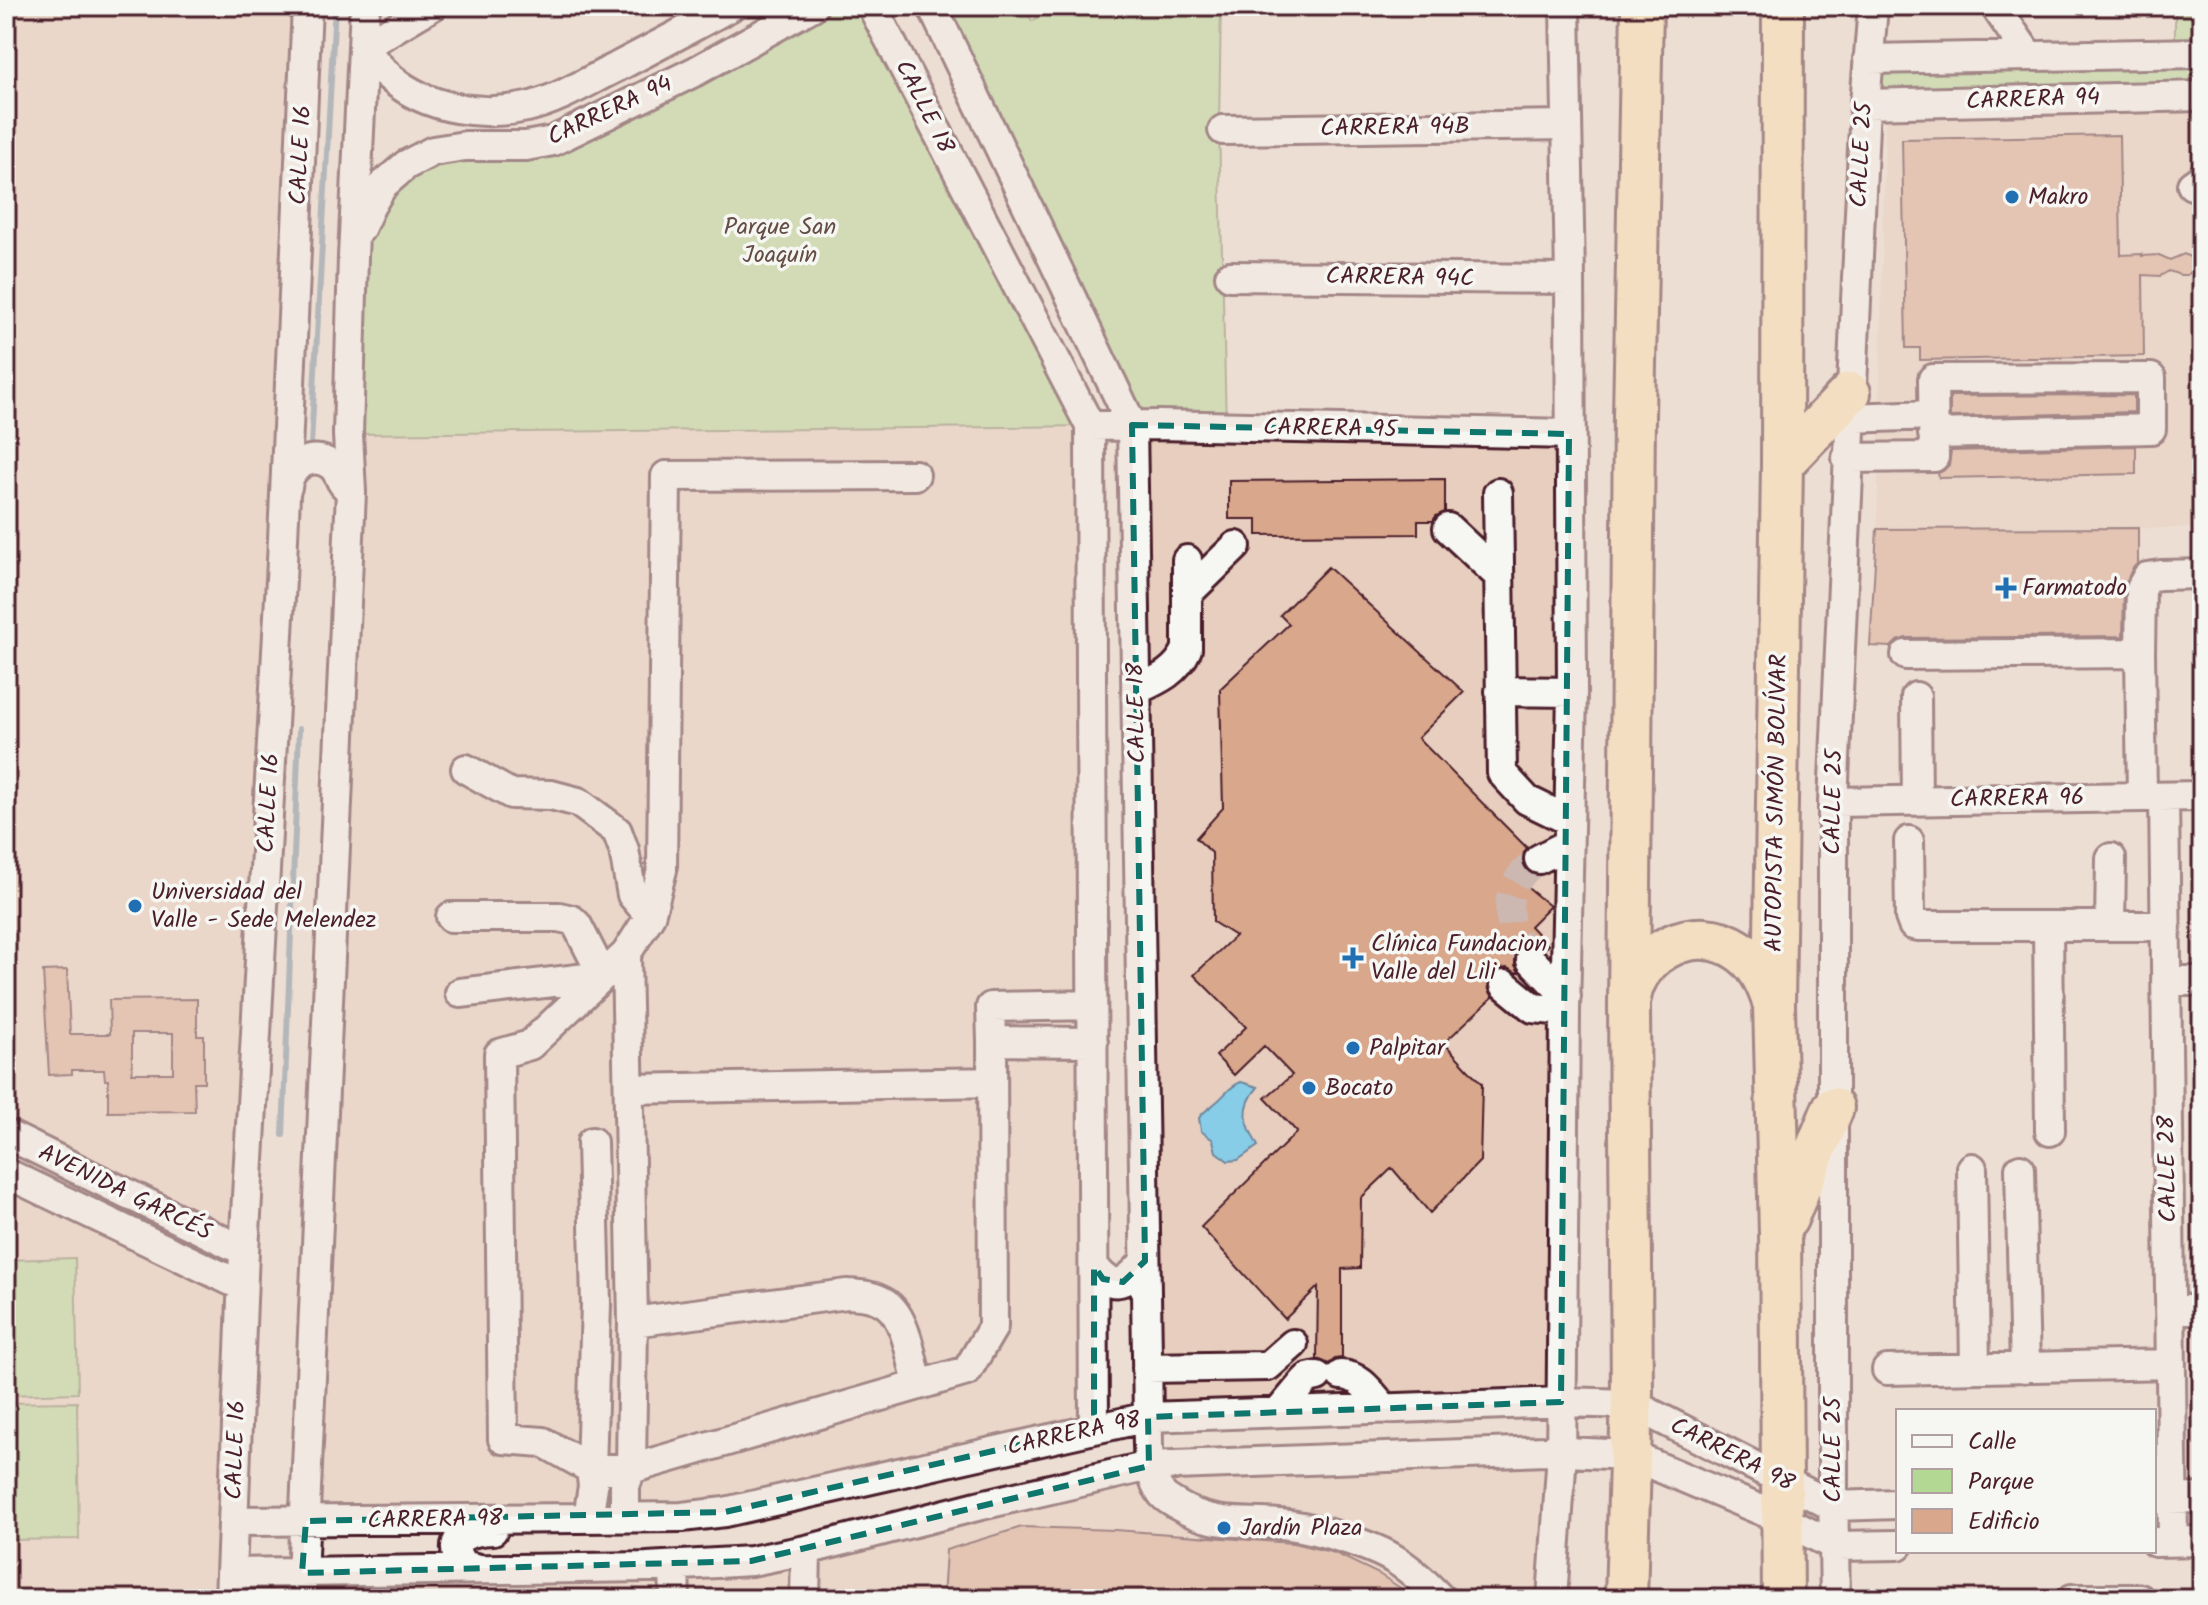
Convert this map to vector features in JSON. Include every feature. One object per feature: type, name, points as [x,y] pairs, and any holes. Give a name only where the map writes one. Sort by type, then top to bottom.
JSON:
[{"type":"highway","points":[[1626,1599],[1632,1404],[1629,1006],[1634,385],[1642,6]]},
{"type":"highway","name":"AUTOPISTA SIMÓN BOLÍVAR","points":[[1783,6],[1782,464],[1774,1005],[1780,1234],[1783,1599]]},
{"type":"highway","points":[[1782,464],[1850,406]]},
{"type":"highway","points":[[1629,1006],[1635,980],[1651,958],[1674,944],[1701,939],[1728,944],[1755,964],[1766,981],[1774,1005]]},
{"type":"highway","points":[[1780,1234],[1833,1108]]},
{"type":"street","name":"CALLE 16","points":[[231,1586],[242,1286],[282,561],[307,6]]},
{"type":"street","points":[[302,1586],[351,492],[348,434],[353,257],[365,6]]},
{"type":"street","points":[[363,47],[432,6]]},
{"type":"street","name":"CARRERA 94","points":[[363,47],[394,81],[424,98],[455,108],[492,112],[529,107],[563,93],[677,37],[731,6]]},
{"type":"street","name":"CARRERA 94","points":[[353,257],[371,205],[383,185],[406,165],[433,151],[465,146],[526,146],[553,141],[696,71],[813,6]]},
{"type":"street","name":"CALLE 18","points":[[872,6],[1090,426],[1094,1428]]},
{"type":"street","name":"CALLE 18","points":[[932,6],[1132,425],[1149,1466]]},
{"type":"street","points":[[1552,1599],[1560,1452],[1572,692],[1565,6]]},
{"type":"street","name":"CALLE 25","points":[[1835,1599],[1833,802],[1847,458],[1873,6]]},
{"type":"street","points":[[1995,6],[2029,56]]},
{"type":"street","points":[[677,37],[670,46],[669,57],[675,67],[685,72],[696,71]]},
{"type":"street","name":"CARRERA 94","points":[[1868,59],[2202,53]]},
{"type":"street","name":"CARRERA 94","points":[[1865,104],[2202,96]]},
{"type":"street","name":"CARRERA 94B","points":[[1223,130],[1567,125]]},
{"type":"street","name":"CARRERA 94C","points":[[1230,276],[1570,279]]},
{"type":"street","points":[[1847,458],[1934,457],[1933,424],[1933,379],[2151,378],[2151,429],[1933,424],[1850,406]]},
{"type":"street","name":"CARRERA 95","points":[[1090,426],[1569,434]]},
{"type":"street","points":[[282,561],[288,480],[293,470],[307,461],[324,461],[334,467],[351,492]]},
{"type":"street","points":[[915,475],[666,476],[662,870],[650,916],[626,954],[530,1045],[499,1054],[503,1439],[543,1442],[591,1469],[631,1469],[967,1371],[993,1327],[991,1007],[1092,1005]]},
{"type":"street","points":[[1498,493],[1502,773],[1527,800],[1568,832]]},
{"type":"street","points":[[1448,528],[1499,576]]},
{"type":"street","points":[[1188,593],[1236,546]]},
{"type":"street","points":[[1136,690],[1175,668],[1187,649],[1187,560]]},
{"type":"street","name":"CALLE 28","points":[[2163,1542],[2171,1364],[2165,926],[2140,653],[2141,588],[2147,577],[2202,574]]},
{"type":"street","points":[[1906,655],[2140,653]]},
{"type":"street","points":[[1500,691],[1572,692]]},
{"type":"street","points":[[1916,697],[1917,801]]},
{"type":"street","points":[[466,769],[511,794],[551,795],[578,802],[617,831],[624,850],[632,895],[650,916]]},
{"type":"street","name":"CARRERA 96","points":[[1833,802],[2202,796]]},
{"type":"street","points":[[1539,859],[1568,832]]},
{"type":"street","points":[[1909,841],[1910,917],[1913,925],[2165,926]]},
{"type":"street","points":[[2110,926],[2111,858]]},
{"type":"street","points":[[451,917],[559,917],[572,920],[583,933],[603,976]]},
{"type":"street","points":[[2048,926],[2050,1131]]},
{"type":"street","points":[[625,1517],[625,1486],[631,1469],[633,1322],[626,954]]},
{"type":"street","points":[[1531,960],[1565,1003]]},
{"type":"street","points":[[460,993],[603,976]]},
{"type":"street","points":[[2166,981],[2202,981]]},
{"type":"street","points":[[1505,985],[1533,1008],[1565,1003]]},
{"type":"street","points":[[992,1041],[1093,1042]]},
{"type":"street","points":[[629,1089],[992,1082]]},
{"type":"street","name":"AVENIDA GARCÉS","points":[[6,1134],[244,1251]]},
{"type":"street","points":[[588,1518],[593,1486],[596,1304],[592,1142]]},
{"type":"street","points":[[24,1181],[17,1171],[23,1156],[31,1151],[50,1156]]},
{"type":"street","points":[[1972,1168],[1975,1368]]},
{"type":"street","points":[[2020,1169],[2025,1368]]},
{"type":"street","name":"AVENIDA GARCÉS","points":[[24,1181],[242,1286]]},
{"type":"street","points":[[1094,1266],[1103,1279],[1112,1283],[1123,1282],[1145,1261]]},
{"type":"street","points":[[633,1322],[847,1294],[868,1296],[886,1303],[900,1319],[918,1385]]},
{"type":"street","points":[[2170,1310],[2202,1310]]},
{"type":"street","points":[[1147,1368],[1268,1366],[1293,1344]]},
{"type":"street","points":[[1887,1370],[2171,1364]]},
{"type":"street","points":[[1279,1412],[1308,1378],[1329,1375],[1353,1376],[1385,1409]]},
{"type":"street","name":"CARRERA 98","points":[[233,1521],[682,1517],[725,1512],[1148,1417],[1561,1402],[1632,1404],[1782,1500],[1835,1546],[1896,1545]]},
{"type":"street","name":"CARRERA 98","points":[[231,1586],[302,1586],[479,1569],[674,1566],[751,1561],[1149,1466],[1560,1452],[1630,1455],[1782,1500],[1833,1506],[1896,1504]]},
{"type":"street","points":[[1149,1466],[1164,1497],[1190,1513],[1237,1524],[1300,1526],[1347,1540],[1392,1557],[1441,1599]]},
{"type":"street","points":[[2163,1499],[2202,1498]]},
{"type":"street","points":[[479,1569],[463,1565],[459,1560],[457,1546],[462,1536],[477,1531],[520,1529],[530,1519]]},
{"type":"street","points":[[2163,1542],[2202,1541]]},
{"type":"street","points":[[805,1599],[806,1550]]},
{"type":"street","points":[[674,1566],[675,1599]]},
{"type":"street","points":[[2072,1599],[2140,1599]]},
{"type":"highlighted area","points":[[1132,425],[1569,434],[1561,1402],[1148,1417],[1149,1466],[751,1561],[302,1573],[306,1521],[725,1512],[1094,1428],[1094,1266],[1103,1279],[1123,1282],[1145,1261]]},
{"type":"shaded area","name":"Universidad del Valle - Sede Melendez","points":[[6,6],[307,6],[230,1599],[6,1599]]},
{"type":"shaded area","points":[[2202,99],[2202,528],[1877,529],[1885,120]]},
{"type":"shaded area","name":"Clínica Fundacion Valle del Lili","points":[[1132,425],[1569,434],[1561,1402],[1148,1417]]},
{"type":"shaded area","points":[[1090,426],[1094,1428],[725,1512],[306,1521],[348,434]]},
{"type":"shaded area","name":"Jardín Plaza","points":[[1560,1452],[1552,1599],[301,1599],[302,1573],[674,1566],[1149,1466]]},
{"type":"green space","name":"Parque San Joaquín","points":[[813,6],[872,6],[1090,426],[348,434],[353,257],[406,165],[526,146]]},
{"type":"green space","points":[[932,6],[1023,6],[1032,21],[1058,6],[1221,6],[1219,125],[1226,427],[1132,425]]},
{"type":"green space","points":[[2175,6],[2202,6],[2202,96],[1865,104],[1868,59],[2175,53]]},
{"type":"green space","points":[[75,1258],[78,1393],[6,1395],[6,1260]]},
{"type":"green space","points":[[77,1402],[79,1539],[6,1540],[6,1403]]},
{"type":"water","points":[[1241,1082],[1258,1087],[1249,1102],[1246,1116],[1258,1146],[1238,1160],[1228,1161],[1216,1152],[1213,1140],[1201,1131],[1199,1118]]},
{"type":"building","name":"Makro","points":[[2119,135],[2121,255],[2159,255],[2170,260],[2184,254],[2193,263],[2193,270],[2187,275],[2169,271],[2160,276],[2143,275],[2144,356],[1920,360],[1920,348],[1906,348],[1902,139]]},
{"type":"building","points":[[2134,395],[2134,412],[1950,417],[1950,396]]},
{"type":"building","points":[[2136,446],[2136,474],[1939,478],[1938,473],[1949,465],[1951,451]]},
{"type":"building","points":[[1445,479],[1445,512],[1433,521],[1418,521],[1418,534],[1257,535],[1257,519],[1229,519],[1229,481]]},
{"type":"building","name":"Farmatodo","points":[[2138,528],[2138,563],[2124,588],[2123,636],[1906,638],[1891,647],[1870,646],[1877,529]]},
{"type":"building","points":[[1328,567],[1464,692],[1418,738],[1527,848],[1522,857],[1524,866],[1534,875],[1524,885],[1550,906],[1530,926],[1548,945],[1544,949],[1528,943],[1520,947],[1515,956],[1519,972],[1507,968],[1492,974],[1488,983],[1493,997],[1444,1043],[1482,1084],[1480,1161],[1430,1213],[1392,1168],[1361,1198],[1360,1268],[1342,1269],[1342,1358],[1329,1364],[1317,1359],[1318,1287],[1285,1319],[1201,1227],[1297,1132],[1265,1098],[1292,1075],[1264,1046],[1234,1075],[1216,1056],[1246,1027],[1194,975],[1235,936],[1213,922],[1212,853],[1196,838],[1223,808],[1220,689],[1289,624],[1280,615]]},
{"type":"building","points":[[67,970],[70,1034],[110,1034],[109,1000],[197,999],[197,1036],[204,1036],[204,1082],[194,1082],[195,1111],[108,1112],[108,1080],[105,1080],[104,1070],[72,1070],[72,1074],[49,1075],[43,971]],"holes":[[[132,1033],[173,1033],[173,1073],[132,1073]]]},
{"type":"building","points":[[1022,1527],[1115,1530],[1293,1543],[1335,1553],[1379,1574],[1417,1599],[943,1599],[946,1550]]},
{"type":"waterway","points":[[311,445],[335,6]]},
{"type":"waterway","points":[[283,1135],[299,729]]},
{"type":"tunnel","points":[[1531,960],[1515,933],[1509,907],[1517,882],[1539,859]]},
{"type":"place","name":"Makro","points":[[2012,197]]},
{"type":"place","name":"Farmatodo","points":[[2006,588]]},
{"type":"place","name":"Universidad del Valle - Sede Melendez","points":[[135,906]]},
{"type":"place","name":"Clínica Fundacion Valle del Lili","points":[[1353,958]]},
{"type":"place","name":"Palpitar","points":[[1353,1048]]},
{"type":"place","name":"Bocato","points":[[1309,1088]]},
{"type":"place","name":"Jardín Plaza","points":[[1224,1528]]}]
